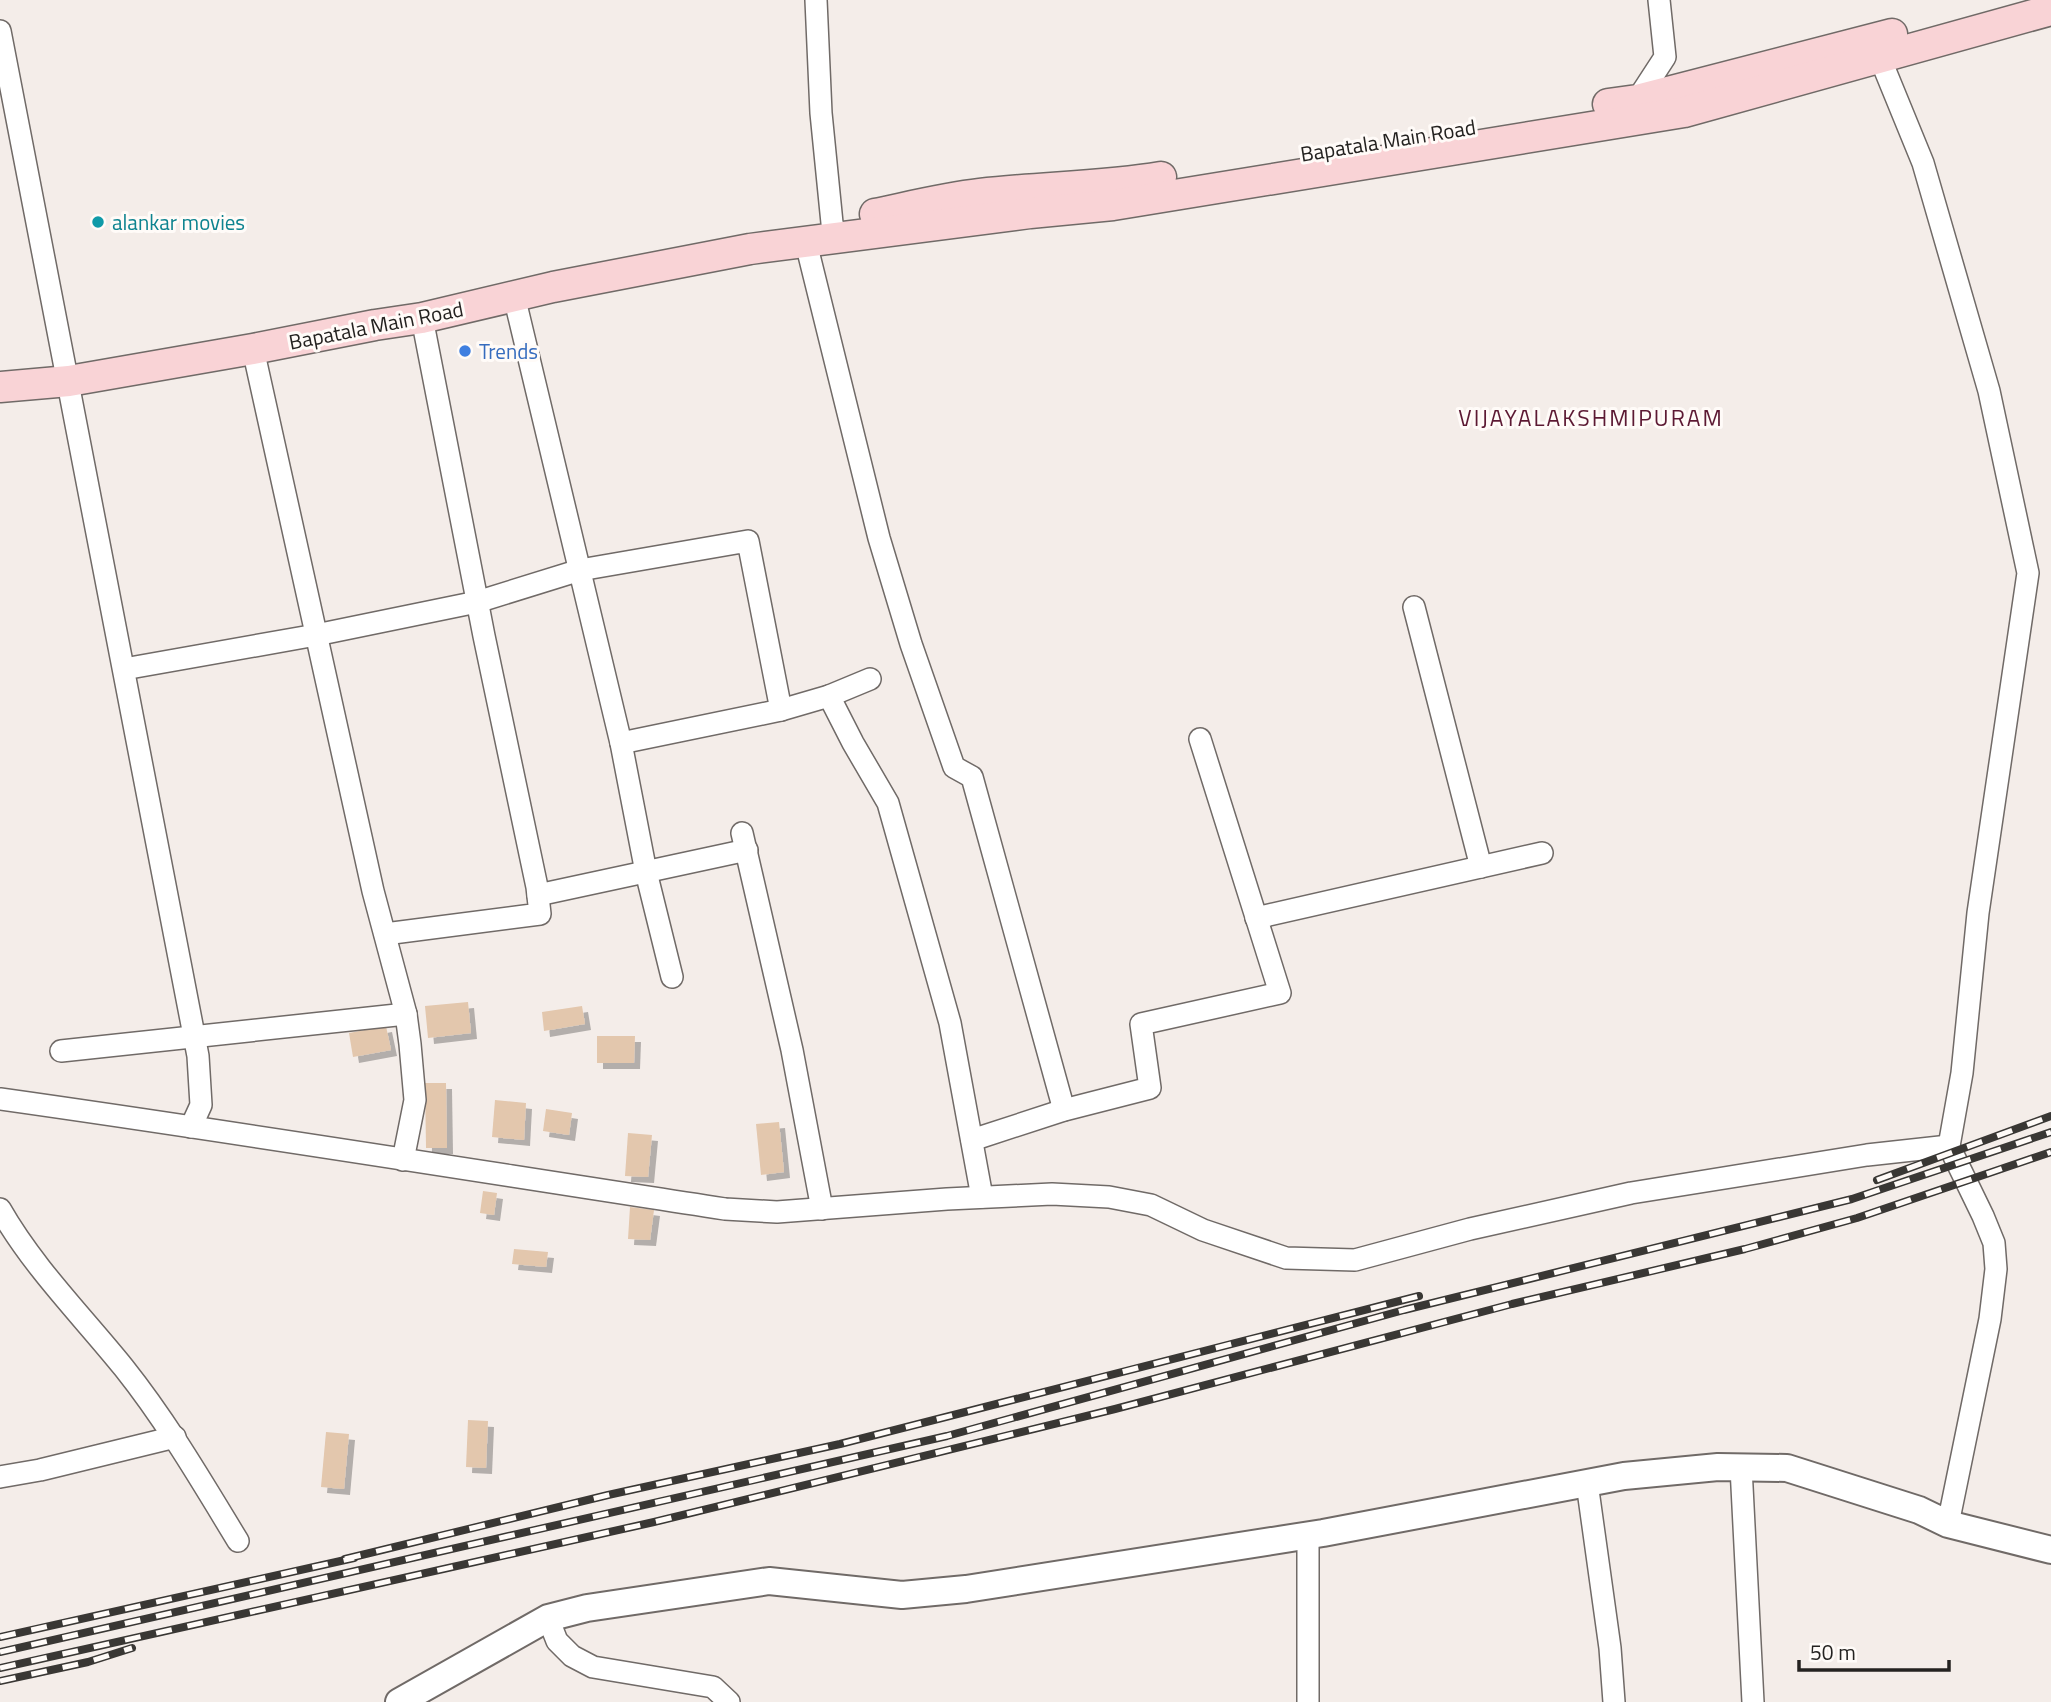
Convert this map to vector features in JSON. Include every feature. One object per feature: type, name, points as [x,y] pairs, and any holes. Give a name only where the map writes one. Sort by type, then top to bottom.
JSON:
[{"type":"main road","name":"Bapatala Main Road","points":[[0,387],[69,381],[253,349],[750,249],[806,243],[835,231],[976,194],[1125,183],[1637,100],[2021,0]]},
{"type":"main road","name":"Bapatala Main Road","points":[[750,249],[780,233],[835,231],[1114,205],[1685,112],[2051,10]]},
{"type":"street","points":[[816,0],[821,113],[835,231]]},
{"type":"street","points":[[1637,100],[1665,57],[1659,0]]},
{"type":"street","points":[[0,31],[198,1056],[201,1105],[191,1127]]},
{"type":"street","points":[[1880,58],[1927,177],[1989,391],[2028,573],[1978,913],[1962,1073],[1949,1146],[1994,1243],[1996,1269],[1990,1319],[1948,1524]]},
{"type":"street","points":[[806,243],[883,551],[911,644],[954,767],[972,777],[1065,1110]]},
{"type":"street","points":[[514,296],[621,743],[646,872],[671,977]]},
{"type":"street","points":[[385,934],[540,914],[422,317]]},
{"type":"street","points":[[253,349],[370,878],[406,1014],[415,1100],[403,1160]]},
{"type":"street","points":[[124,669],[316,635],[477,601],[580,570],[748,541],[782,710]]},
{"type":"street","points":[[1414,607],[1481,867]]},
{"type":"street","points":[[621,743],[782,710],[829,696],[870,679]]},
{"type":"street","points":[[829,696],[888,803],[950,1023],[982,1197]]},
{"type":"street","points":[[971,1140],[1065,1110],[1150,1088],[1141,1024],[1280,993],[1200,739]]},
{"type":"street","points":[[538,895],[646,872],[744,842],[792,1049],[822,1209]]},
{"type":"street","points":[[1256,918],[1542,853]]},
{"type":"street","points":[[61,1051],[406,1014]]},
{"type":"street","points":[[0,1099],[725,1209],[777,1212],[982,1197],[1109,1197],[1151,1205],[1203,1230],[1286,1258],[1355,1260],[1470,1229],[1631,1194],[1867,1155],[1949,1146]]},
{"type":"street","points":[[0,1209],[13,1233],[125,1370],[175,1437],[238,1541]]},
{"type":"street","points":[[0,1477],[175,1437]]},
{"type":"street","points":[[399,1702],[548,1618],[587,1608],[769,1581],[902,1595],[966,1589],[1308,1535],[1624,1476],[1718,1467],[1787,1468],[1919,1510],[1948,1524],[2051,1550]]},
{"type":"street","points":[[1741,1467],[1753,1702]]},
{"type":"street","points":[[1587,1483],[1614,1702]]},
{"type":"street","points":[[1308,1535],[1308,1702]]},
{"type":"street","points":[[548,1618],[557,1641],[572,1656],[593,1667],[713,1687],[729,1702]]},
{"type":"building","points":[[468,1002],[471,1033],[428,1038],[425,1006]]},
{"type":"building","points":[[582,1006],[585,1024],[544,1031],[542,1012]]},
{"type":"building","points":[[386,1026],[391,1050],[353,1057],[349,1033]]},
{"type":"building","points":[[597,1036],[635,1036],[634,1063],[597,1063]]},
{"type":"building","points":[[425,1083],[446,1083],[447,1148],[426,1148]]},
{"type":"building","points":[[495,1100],[526,1103],[524,1140],[492,1137]]},
{"type":"building","points":[[546,1109],[572,1113],[569,1135],[543,1131]]},
{"type":"building","points":[[779,1122],[784,1172],[761,1175],[756,1124]]},
{"type":"building","points":[[628,1133],[652,1135],[648,1177],[625,1176]]},
{"type":"building","points":[[483,1191],[497,1193],[494,1215],[480,1213]]},
{"type":"building","points":[[630,1207],[654,1210],[650,1240],[628,1239]]},
{"type":"building","points":[[514,1249],[548,1252],[546,1267],[512,1264]]},
{"type":"building","points":[[468,1420],[488,1421],[486,1468],[466,1467]]},
{"type":"building","points":[[326,1432],[349,1434],[344,1489],[321,1487]]},
{"type":"railway","points":[[1877,1180],[2051,1116]]},
{"type":"railway","points":[[0,1652],[947,1436],[1404,1310],[1852,1199],[2051,1132]]},
{"type":"railway","points":[[0,1668],[654,1522],[1115,1409],[1512,1304],[1745,1249],[1857,1218],[2051,1152]]},
{"type":"railway","points":[[345,1559],[608,1495],[840,1444],[1419,1296]]},
{"type":"railway","points":[[0,1637],[354,1558]]},
{"type":"railway","points":[[0,1681],[88,1662],[132,1648]]},
{"type":"place","name":"alankar movies","points":[[98,222]]},
{"type":"place","name":"Trends","points":[[465,351]]},
{"type":"district","name":"VIJAYALAKSHMIPURAM","points":[[1591,417]]}]
